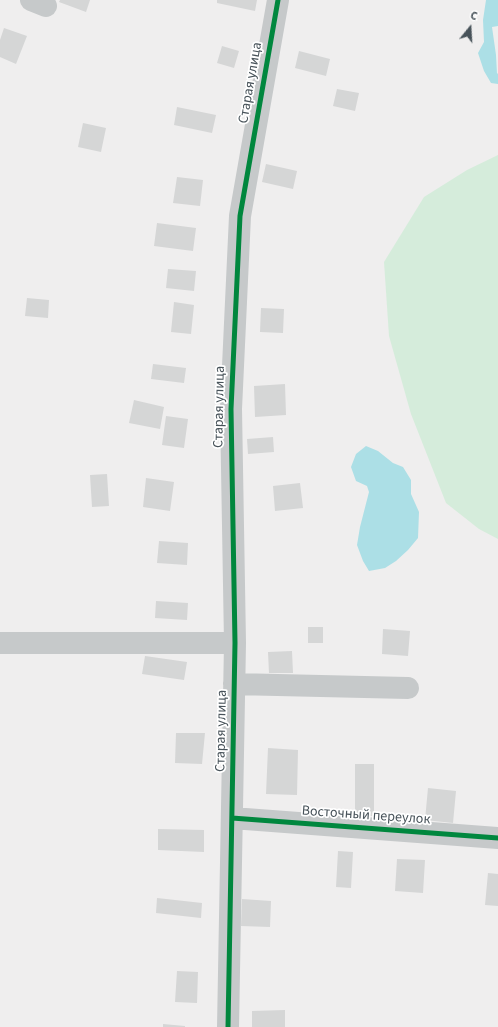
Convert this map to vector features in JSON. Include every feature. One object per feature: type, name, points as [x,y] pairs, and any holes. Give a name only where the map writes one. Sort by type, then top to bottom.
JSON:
[{"type":"street","name":"Старая улица","points":[[228,1027],[235,643],[230,410],[240,216],[278,0]]},
{"type":"street","points":[[0,643],[235,643]]},
{"type":"street","points":[[234,684],[408,688]]},
{"type":"street","name":"Восточный переулок","points":[[232,818],[498,838]]},
{"type":"green space","points":[[498,155],[498,539],[479,529],[446,503],[411,414],[389,336],[384,262],[424,197],[467,170]]},
{"type":"water","points":[[486,0],[498,0],[498,26],[492,27],[498,84],[491,83],[484,71],[478,53],[484,42],[483,20]]},
{"type":"water","points":[[366,446],[378,451],[393,463],[403,467],[411,480],[411,494],[419,512],[418,538],[408,550],[396,561],[385,568],[369,571],[363,561],[357,545],[369,492],[367,486],[356,481],[351,467],[356,454]]},
{"type":"building","points":[[60,0],[90,0],[86,12],[59,2]]},
{"type":"building","points":[[217,0],[257,0],[255,11],[217,3]]},
{"type":"building","points":[[4,28],[27,36],[16,64],[0,57],[0,40]]},
{"type":"building","points":[[222,46],[239,51],[234,68],[217,63]]},
{"type":"building","points":[[299,51],[330,59],[326,76],[295,68]]},
{"type":"building","points":[[337,89],[359,93],[355,111],[333,106]]},
{"type":"building","points":[[177,107],[216,115],[212,133],[174,125]]},
{"type":"building","points":[[83,123],[106,128],[101,152],[78,147]]},
{"type":"building","points":[[266,164],[297,171],[293,189],[262,182]]},
{"type":"building","points":[[177,177],[203,180],[200,206],[173,203]]},
{"type":"building","points":[[157,223],[196,228],[193,251],[154,246]]},
{"type":"building","points":[[168,269],[196,271],[194,291],[166,288]]},
{"type":"building","points":[[27,298],[49,300],[48,318],[25,316]]},
{"type":"building","points":[[174,302],[194,305],[191,334],[171,332]]},
{"type":"building","points":[[261,308],[284,309],[283,333],[260,332]]},
{"type":"building","points":[[153,364],[186,368],[184,383],[151,379]]},
{"type":"building","points":[[285,384],[286,415],[255,417],[254,386]]},
{"type":"building","points":[[134,400],[164,407],[160,429],[129,423]]},
{"type":"building","points":[[166,416],[188,419],[184,448],[162,445]]},
{"type":"building","points":[[273,437],[274,452],[248,454],[247,439]]},
{"type":"building","points":[[107,474],[109,506],[92,507],[90,475]]},
{"type":"building","points":[[146,478],[174,482],[170,511],[143,507]]},
{"type":"building","points":[[300,483],[303,508],[275,511],[273,486]]},
{"type":"building","points":[[159,541],[188,543],[187,565],[157,563]]},
{"type":"building","points":[[156,601],[188,603],[187,620],[155,618]]},
{"type":"building","points":[[308,627],[323,627],[323,643],[308,643]]},
{"type":"building","points":[[383,629],[410,631],[408,656],[382,654]]},
{"type":"building","points":[[292,651],[293,673],[269,673],[268,652]]},
{"type":"building","points":[[145,656],[187,662],[184,680],[142,674]]},
{"type":"building","points":[[176,733],[205,733],[202,764],[175,763]]},
{"type":"building","points":[[268,748],[298,750],[297,795],[266,794]]},
{"type":"building","points":[[355,764],[374,764],[374,816],[355,816]]},
{"type":"building","points":[[428,788],[456,791],[453,823],[425,820]]},
{"type":"building","points":[[158,829],[204,830],[204,852],[158,850]]},
{"type":"building","points":[[338,851],[353,852],[351,888],[336,887]]},
{"type":"building","points":[[397,859],[425,860],[423,893],[395,891]]},
{"type":"building","points":[[488,873],[498,874],[498,906],[485,905]]},
{"type":"building","points":[[157,898],[202,903],[201,918],[156,913]]},
{"type":"building","points":[[242,899],[271,901],[270,927],[241,926]]},
{"type":"building","points":[[177,971],[198,972],[197,1003],[175,1002]]},
{"type":"building","points":[[285,1010],[285,1027],[252,1027],[252,1011]]},
{"type":"building","points":[[163,1024],[185,1026],[185,1027],[163,1027]]},
{"type":"cycle path","points":[[228,1027],[235,643],[231,409],[240,216],[278,0]]},
{"type":"cycle path","points":[[232,818],[498,838]]}]
